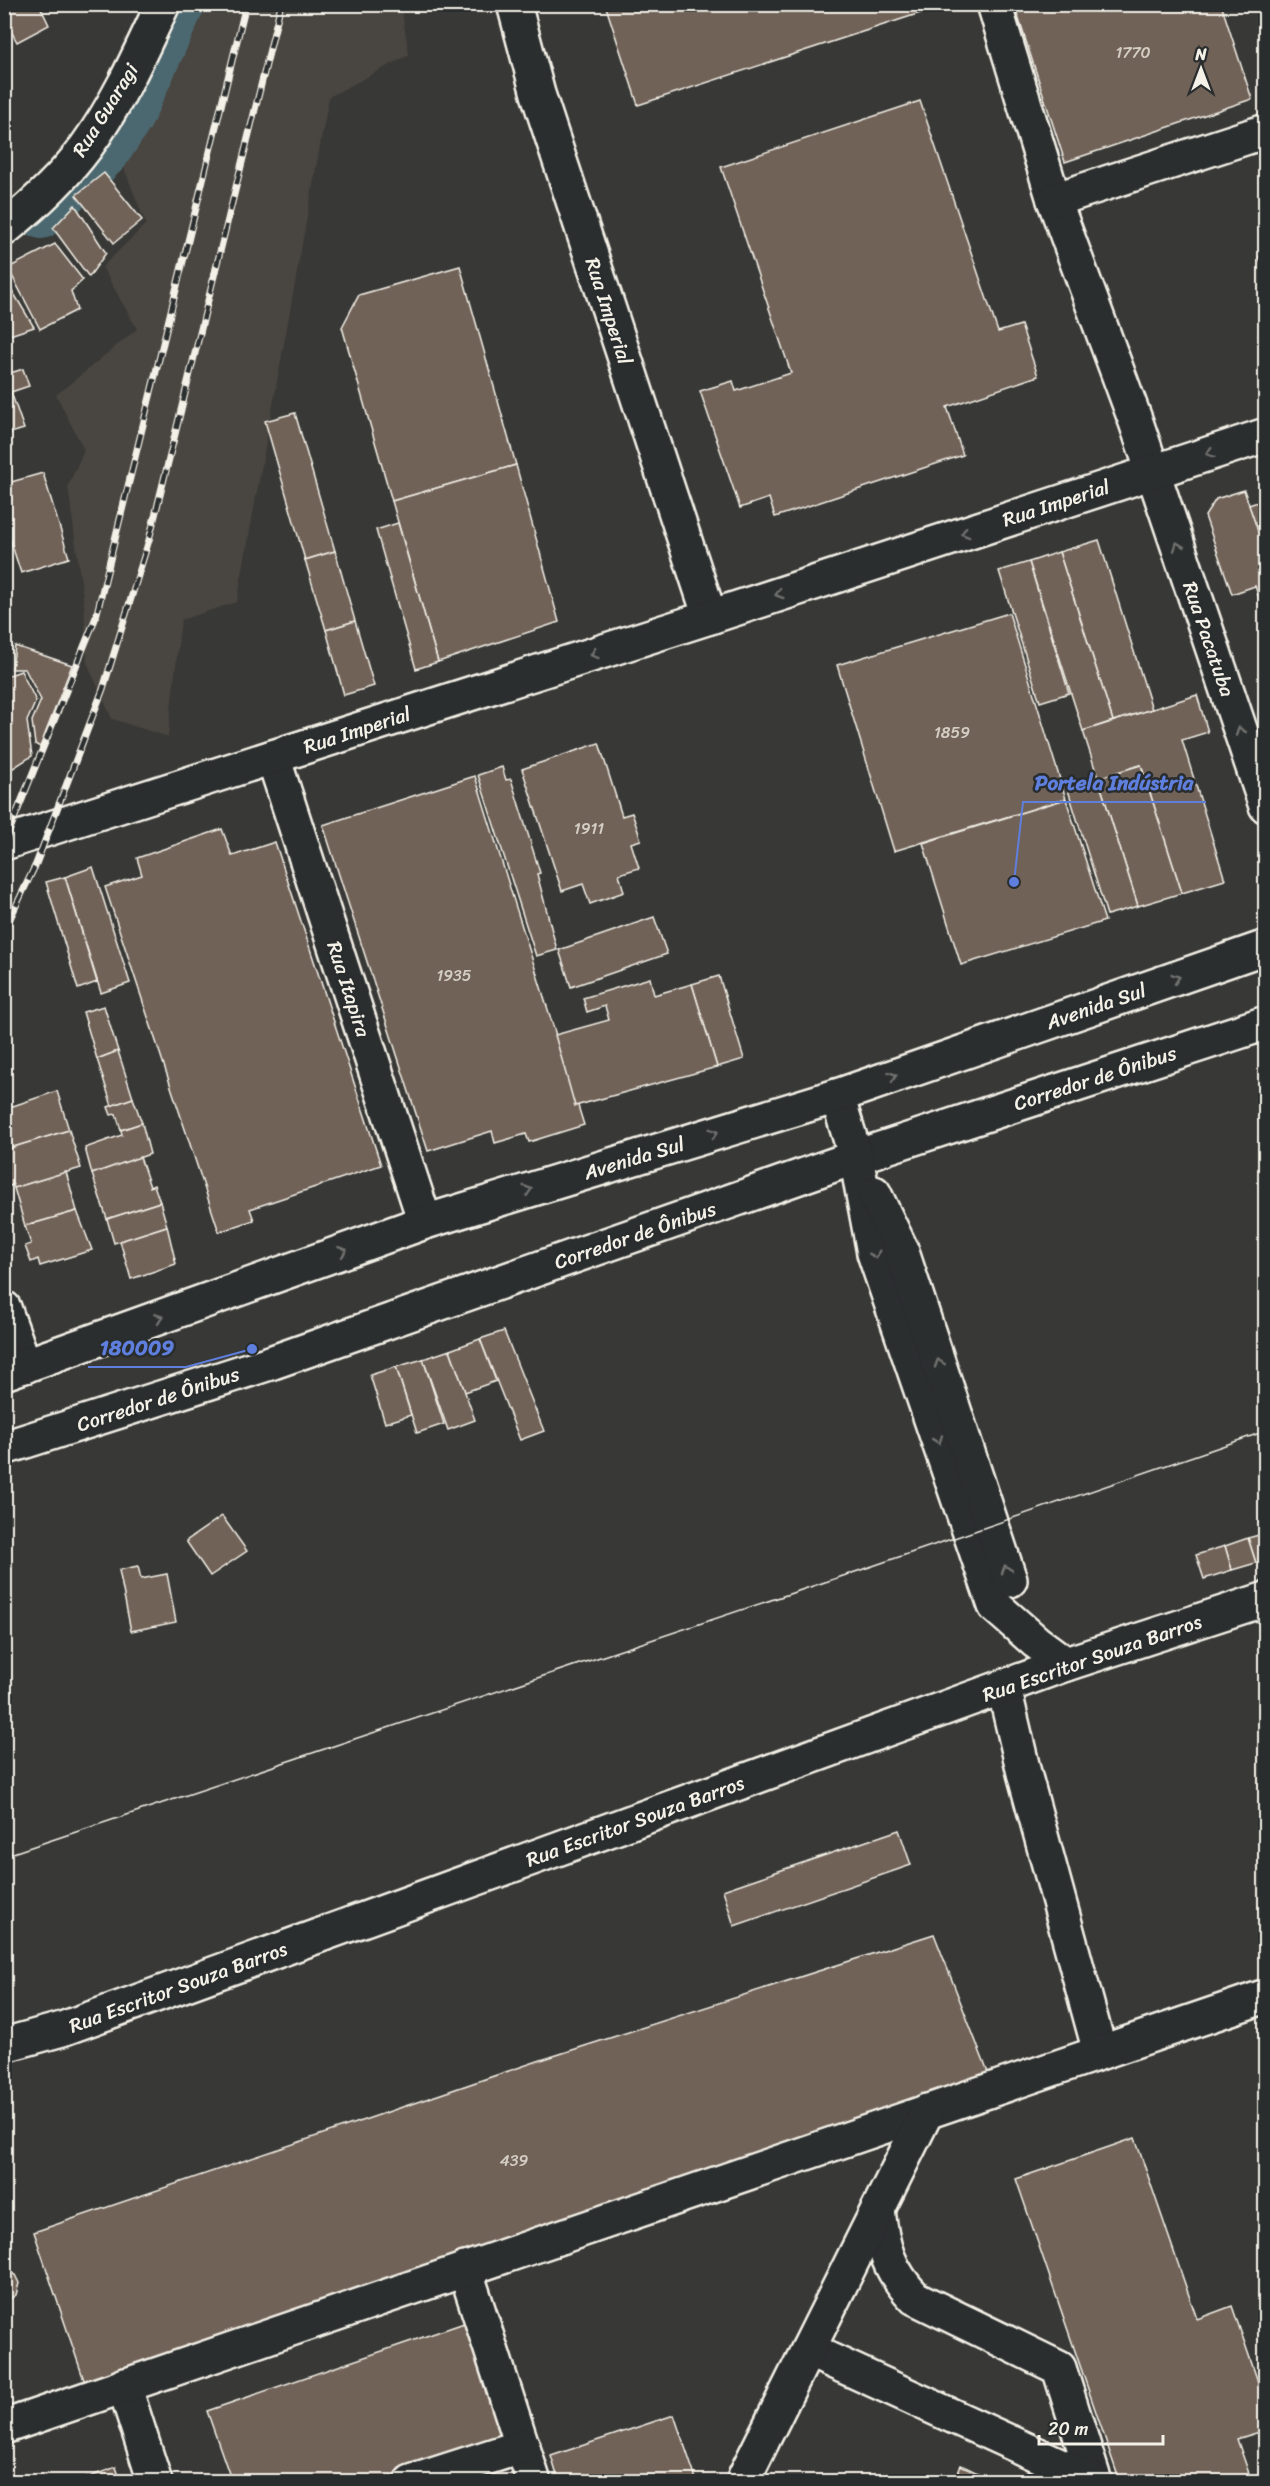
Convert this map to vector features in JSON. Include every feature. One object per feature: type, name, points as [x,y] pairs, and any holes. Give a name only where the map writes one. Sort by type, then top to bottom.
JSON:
[{"type":"main road","name":"Rua Guaragi","points":[[4,229],[36,203],[86,147],[129,77],[163,4]]},
{"type":"main road","name":"Rua Imperial","points":[[514,4],[538,94],[710,616]]},
{"type":"main road","name":"Rua Pacatuba","points":[[994,4],[1054,200],[1153,472],[1266,806]]},
{"type":"main road","points":[[1054,200],[1266,131]]},
{"type":"main road","name":"Rua Imperial","points":[[4,843],[1266,435]]},
{"type":"main road","name":"Rua Itapira","points":[[273,757],[425,1222]]},
{"type":"main road","name":"Avenida Sul","points":[[15,1370],[425,1222],[837,1096],[1266,947]]},
{"type":"main road","name":"Corredor de Ônibus","points":[[4,1448],[273,1362],[856,1156],[1266,1023]]},
{"type":"main road","points":[[837,1096],[856,1156],[901,1249],[1011,1583],[1036,1642],[1066,1664]]},
{"type":"main road","points":[[4,1308],[15,1370]]},
{"type":"main road","name":"Rua Escritor Souza Barros","points":[[4,2046],[62,2029],[1066,1664],[1266,1599]]},
{"type":"main road","points":[[1004,1688],[1024,1773],[1100,2052]]},
{"type":"main road","points":[[4,2427],[1266,1996]]},
{"type":"main road","points":[[745,2481],[927,2111]]},
{"type":"main road","points":[[878,2211],[881,2240],[889,2262],[900,2282],[915,2298],[1059,2368],[1095,2481]]},
{"type":"main road","points":[[465,2270],[534,2481]]},
{"type":"main road","points":[[808,2350],[1095,2481]]},
{"type":"main road","points":[[124,2385],[155,2481]]},
{"type":"main road","points":[[411,2481],[523,2446]]},
{"type":"shaded area","points":[[192,5],[401,5],[409,55],[329,97],[237,602],[181,620],[168,737],[112,719],[87,663],[84,606],[68,486],[84,450],[56,395],[137,329],[102,267],[146,224],[120,158]]},
{"type":"building","points":[[39,4],[49,25],[17,42],[4,18],[4,6]]},
{"type":"building","points":[[605,4],[948,4],[638,105]]},
{"type":"building","points":[[1014,4],[1221,4],[1252,99],[1065,162]]},
{"type":"building","points":[[920,101],[998,332],[1021,325],[1038,376],[947,407],[963,455],[775,517],[769,498],[740,508],[700,391],[733,381],[736,391],[791,373],[721,167]]},
{"type":"building","points":[[104,173],[142,220],[114,243],[76,195]]},
{"type":"building","points":[[75,205],[106,253],[89,277],[53,228]]},
{"type":"building","points":[[55,244],[83,280],[71,291],[77,310],[40,329],[8,268]]},
{"type":"building","points":[[1266,255],[1266,276],[1259,257]]},
{"type":"building","points":[[460,266],[516,465],[392,501],[342,327],[359,295]]},
{"type":"building","points":[[4,277],[34,327],[4,337]]},
{"type":"building","points":[[23,369],[29,386],[11,392],[24,429],[4,435],[4,375]]},
{"type":"building","points":[[295,413],[335,551],[305,560],[265,421]]},
{"type":"building","points":[[516,465],[559,622],[438,662],[392,501]]},
{"type":"building","points":[[43,473],[69,558],[21,573],[4,521],[4,484]]},
{"type":"building","points":[[1244,490],[1266,554],[1266,610],[1263,610],[1255,586],[1232,594],[1205,516],[1216,499]]},
{"type":"building","points":[[1266,499],[1266,554],[1249,505]]},
{"type":"building","points":[[398,523],[438,662],[416,669],[376,530]]},
{"type":"building","points":[[1099,540],[1152,709],[1113,721],[1059,552]]},
{"type":"building","points":[[335,551],[355,621],[326,630],[305,560]]},
{"type":"building","points":[[1059,552],[1113,721],[1083,731],[1029,562]]},
{"type":"building","points":[[1029,562],[1069,693],[1040,702],[999,571]]},
{"type":"building","points":[[1009,613],[1066,799],[894,851],[837,665]]},
{"type":"building","points":[[355,621],[374,686],[344,695],[326,630]]},
{"type":"building","points":[[15,646],[72,665],[40,747],[35,744],[32,721],[41,700],[25,669],[12,669]]},
{"type":"building","points":[[21,671],[36,701],[27,721],[32,756],[4,774],[4,677]]},
{"type":"building","points":[[1266,685],[1266,702],[1260,686]]},
{"type":"building","points":[[1197,695],[1208,732],[1182,740],[1225,880],[1182,893],[1141,765],[1098,778],[1083,731]]},
{"type":"building","points":[[599,743],[622,816],[632,813],[641,840],[631,843],[639,868],[619,874],[624,892],[590,904],[583,884],[562,891],[522,769]]},
{"type":"building","points":[[1141,765],[1182,893],[1138,906],[1098,778]]},
{"type":"building","points":[[502,767],[506,780],[511,779],[540,873],[537,874],[557,950],[536,956],[478,775]]},
{"type":"building","points":[[475,776],[584,1125],[529,1142],[526,1134],[495,1143],[492,1131],[428,1151],[323,825]]},
{"type":"building","points":[[1098,778],[1138,906],[1107,915],[1067,787]]},
{"type":"building","points":[[1066,799],[1105,921],[961,965],[923,843]]},
{"type":"building","points":[[222,829],[232,856],[275,842],[381,1165],[250,1209],[254,1220],[219,1232],[105,887],[142,875],[137,858]]},
{"type":"building","points":[[93,867],[130,983],[101,993],[65,877]]},
{"type":"building","points":[[65,877],[97,982],[78,989],[46,882]]},
{"type":"building","points":[[654,917],[667,954],[571,987],[559,950]]},
{"type":"building","points":[[719,976],[744,1059],[717,1067],[692,984]]},
{"type":"building","points":[[650,978],[654,995],[692,984],[717,1067],[575,1106],[555,1035],[609,1020],[605,1006],[587,1012],[583,998]]},
{"type":"building","points":[[104,1006],[118,1051],[97,1059],[83,1012]]},
{"type":"building","points":[[118,1051],[133,1098],[112,1106],[97,1059]]},
{"type":"building","points":[[57,1091],[69,1130],[4,1150],[4,1109]]},
{"type":"building","points":[[133,1098],[142,1123],[121,1130],[116,1114],[111,1115],[108,1107]]},
{"type":"building","points":[[142,1123],[150,1154],[92,1174],[85,1148],[122,1135],[121,1130]]},
{"type":"building","points":[[69,1130],[81,1168],[14,1188],[13,1185],[6,1187],[4,1175],[8,1174],[4,1163],[4,1150]]},
{"type":"building","points":[[140,1157],[150,1187],[154,1185],[160,1202],[107,1219],[92,1174]]},
{"type":"building","points":[[66,1172],[77,1211],[25,1226],[14,1188]]},
{"type":"building","points":[[160,1202],[167,1226],[114,1243],[107,1219]]},
{"type":"building","points":[[77,1211],[92,1250],[40,1266],[38,1259],[31,1262],[25,1246],[31,1244],[25,1226]]},
{"type":"building","points":[[167,1226],[176,1264],[131,1279],[120,1241]]},
{"type":"building","points":[[504,1331],[544,1431],[520,1440],[480,1339]]},
{"type":"building","points":[[480,1339],[496,1381],[465,1392],[450,1350]]},
{"type":"building","points":[[450,1350],[475,1420],[448,1430],[423,1359]]},
{"type":"building","points":[[423,1359],[444,1424],[417,1433],[396,1367]]},
{"type":"building","points":[[396,1367],[411,1415],[385,1423],[370,1375]]},
{"type":"building","points":[[222,1516],[247,1551],[210,1576],[186,1541]]},
{"type":"building","points":[[1266,1533],[1266,1560],[1256,1563],[1248,1538]]},
{"type":"building","points":[[1248,1538],[1256,1563],[1232,1570],[1225,1546]]},
{"type":"building","points":[[1225,1546],[1232,1570],[1204,1579],[1196,1555]]},
{"type":"building","points":[[138,1566],[141,1579],[167,1574],[176,1622],[131,1631],[119,1570]]},
{"type":"building","points":[[899,1830],[911,1865],[734,1926],[723,1890]]},
{"type":"building","points":[[934,1934],[994,2088],[89,2395],[34,2232],[538,2061]]},
{"type":"building","points":[[1135,2138],[1197,2319],[1232,2306],[1266,2405],[1266,2430],[1237,2439],[1252,2482],[1120,2482],[1016,2179]]},
{"type":"building","points":[[4,2268],[15,2275],[19,2283],[16,2295],[5,2302]]},
{"type":"building","points":[[476,2319],[514,2435],[378,2482],[232,2482],[207,2411]]},
{"type":"building","points":[[674,2415],[697,2482],[559,2482],[551,2456]]},
{"type":"building","points":[[961,2465],[996,2482],[953,2482]]},
{"type":"building","points":[[116,2467],[121,2482],[76,2482]]},
{"type":"waterway","points":[[41,217],[107,154],[131,118],[183,4]]},
{"type":"tram line","points":[[4,1856],[858,1571],[1266,1431]]},
{"type":"railway","points":[[4,844],[96,617],[246,4]]},
{"type":"railway","points":[[4,931],[36,864],[103,689],[149,540],[281,4]]},
{"type":"place","name":"Portela Indústria","points":[[1014,882]]},
{"type":"place","name":"180009","points":[[252,1349]]}]
